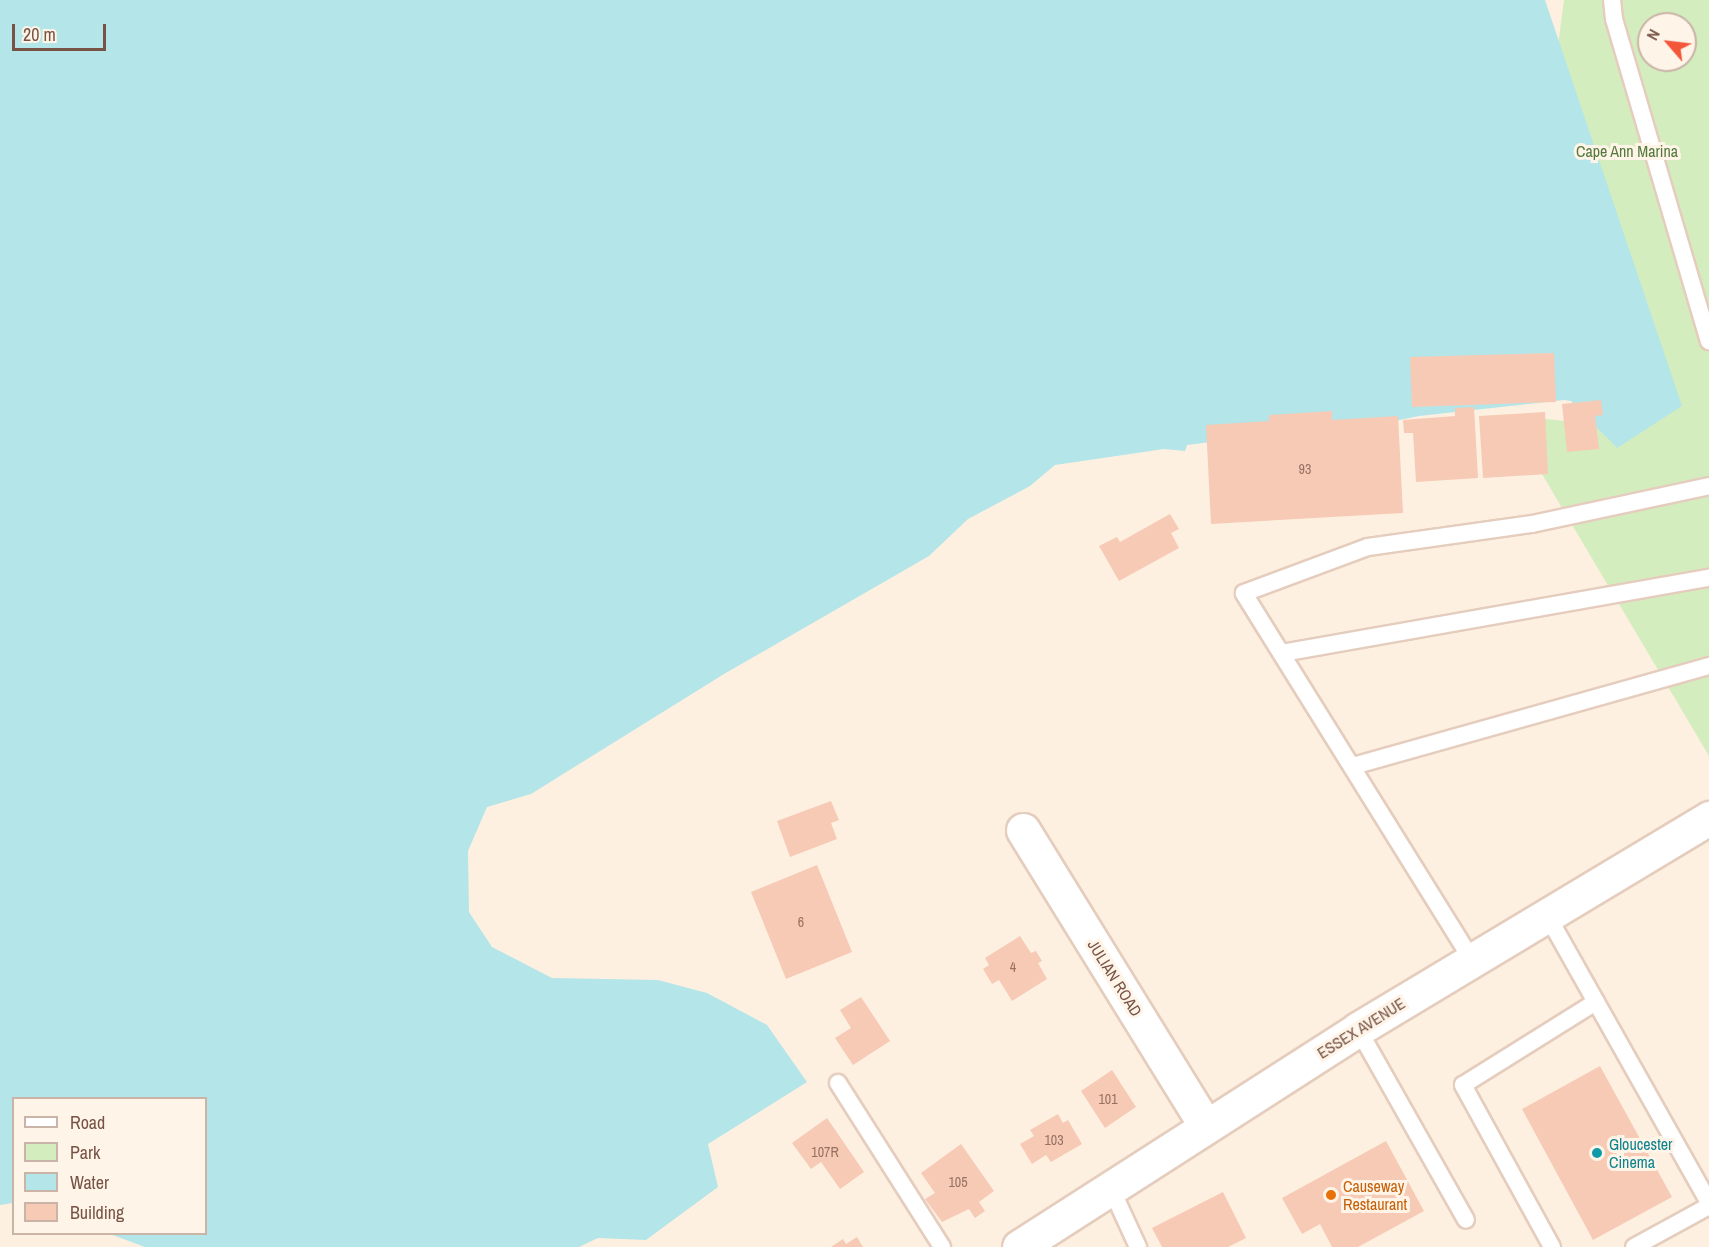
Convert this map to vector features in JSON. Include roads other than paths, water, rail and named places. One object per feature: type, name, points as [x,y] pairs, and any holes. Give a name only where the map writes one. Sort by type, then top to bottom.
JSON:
[{"type":"street","name":"ESSEX AVENUE","points":[[1019,1247],[1358,1029],[1709,818]]},
{"type":"street","name":"JULIAN ROAD","points":[[1023,830],[1206,1126]]},
{"type":"lane","points":[[1612,0],[1614,19],[1709,341]]},
{"type":"lane","points":[[1472,960],[1244,593],[1368,547],[1532,524],[1709,486]]},
{"type":"lane","points":[[1282,653],[1709,578]]},
{"type":"lane","points":[[1353,766],[1709,666]]},
{"type":"lane","points":[[1547,915],[1709,1204],[1634,1247]]},
{"type":"lane","points":[[1552,1247],[1462,1085],[1596,1002]]},
{"type":"lane","points":[[1358,1029],[1466,1220]]},
{"type":"lane","points":[[838,1083],[942,1247]]},
{"type":"lane","points":[[1111,1188],[1138,1247]]},
{"type":"water","points":[[0,0],[1545,0],[1682,406],[1617,448],[1571,401],[1564,400],[1419,416],[1265,448],[1260,436],[1187,445],[1185,451],[1164,449],[1055,465],[1030,486],[968,519],[929,556],[724,674],[531,794],[487,807],[468,851],[469,912],[492,947],[552,978],[658,980],[707,993],[767,1025],[807,1082],[708,1144],[718,1187],[646,1240],[598,1238],[579,1247],[145,1247],[113,1235],[207,1235],[207,1097],[12,1097],[12,1203],[0,1205]]},
{"type":"place","name":"Gloucester Cinema","points":[[1597,1153]]},
{"type":"place","name":"Causeway Restaurant","points":[[1331,1195]]},
{"type":"park label","name":"Cape Ann Marina","points":[[1627,151]]}]
